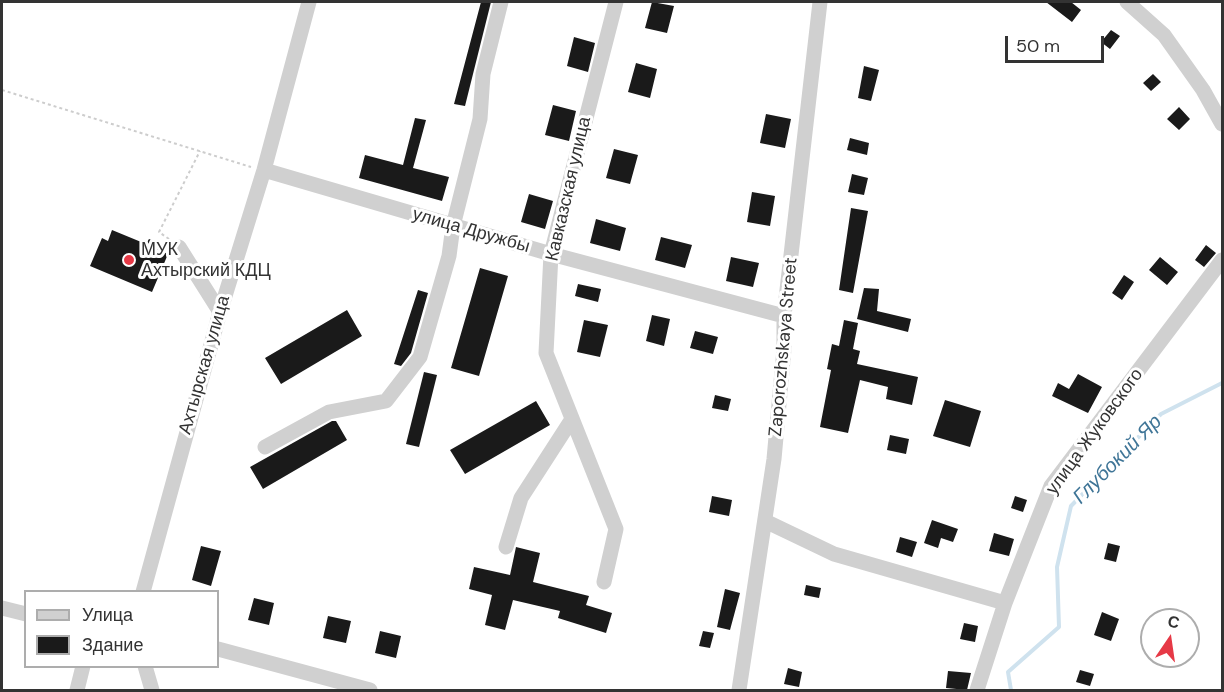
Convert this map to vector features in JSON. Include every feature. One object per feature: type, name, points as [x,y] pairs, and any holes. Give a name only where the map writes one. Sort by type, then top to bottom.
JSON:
[{"type":"street","name":"Ахтырская улица","points":[[143,590],[220,312],[264,171],[309,2]]},
{"type":"street","points":[[265,447],[329,412],[386,401],[420,357],[449,256],[453,226],[480,119],[483,74],[501,2]]},
{"type":"street","name":"Кавказская улица","points":[[604,582],[616,529],[546,354],[551,254],[616,2]]},
{"type":"street","name":"Zaporozhskaya Street","points":[[739,690],[765,521],[780,393],[784,316],[820,2]]},
{"type":"street","points":[[1127,2],[1164,35],[1203,90],[1222,124]]},
{"type":"street","name":"улица Дружбы","points":[[264,171],[551,254],[784,316]]},
{"type":"street","points":[[179,247],[220,312]]},
{"type":"street","name":"улица Жуковского","points":[[977,690],[1005,603],[1051,486],[1222,260]]},
{"type":"street","points":[[506,547],[521,498],[572,419]]},
{"type":"street","points":[[765,521],[834,554],[1005,603]]},
{"type":"street","points":[[2,608],[24,614]]},
{"type":"street","points":[[219,649],[370,690]]},
{"type":"street","points":[[77,690],[82,668]]},
{"type":"street","points":[[146,668],[152,690]]},
{"type":"path","points":[[2,90],[264,171]]},
{"type":"path","points":[[179,247],[159,232],[200,151]]},
{"type":"building","points":[[481,2],[491,2],[465,106],[454,104]]},
{"type":"building","points":[[652,2],[674,6],[667,33],[645,28]]},
{"type":"building","points":[[1046,2],[1071,2],[1081,10],[1072,22]]},
{"type":"building","points":[[1111,30],[1120,36],[1110,49],[1101,42]]},
{"type":"building","points":[[574,37],[595,43],[588,72],[567,66]]},
{"type":"building","points":[[636,63],[657,69],[650,98],[628,92]]},
{"type":"building","points":[[864,66],[879,70],[871,101],[858,98]]},
{"type":"building","points":[[1153,74],[1161,82],[1151,91],[1143,83]]},
{"type":"building","points":[[553,105],[576,111],[569,141],[545,135]]},
{"type":"building","points":[[1179,107],[1190,119],[1179,130],[1167,119]]},
{"type":"building","points":[[766,114],[791,119],[785,148],[760,143]]},
{"type":"building","points":[[415,118],[426,120],[413,168],[449,177],[442,201],[359,178],[365,155],[403,165]]},
{"type":"building","points":[[850,138],[869,143],[867,155],[847,150]]},
{"type":"building","points":[[614,149],[638,155],[630,184],[606,178]]},
{"type":"building","points":[[852,174],[868,178],[864,195],[848,192]]},
{"type":"building","points":[[752,192],[775,196],[770,226],[747,222]]},
{"type":"building","points":[[529,194],[553,201],[545,229],[521,222]]},
{"type":"building","points":[[851,208],[868,211],[853,293],[839,290]]},
{"type":"building","points":[[596,219],[626,228],[620,251],[590,243]]},
{"type":"building","name":"МУК Ахтырский КДЦ","points":[[112,230],[146,244],[149,239],[159,243],[157,249],[168,254],[152,292],[90,266],[102,238],[108,241]]},
{"type":"building","points":[[661,237],[692,245],[685,268],[655,260]]},
{"type":"building","points":[[1206,245],[1216,253],[1204,267],[1195,260]]},
{"type":"building","points":[[731,257],[759,263],[753,287],[726,281]]},
{"type":"building","points":[[1160,257],[1178,272],[1167,285],[1149,270]]},
{"type":"building","points":[[480,268],[508,276],[479,376],[451,368]]},
{"type":"building","points":[[1124,275],[1134,282],[1122,300],[1112,293]]},
{"type":"building","points":[[578,284],[601,289],[598,302],[575,296]]},
{"type":"building","points":[[864,288],[879,289],[877,311],[911,319],[908,332],[857,319]]},
{"type":"building","points":[[418,290],[428,293],[411,353],[401,366],[394,364]]},
{"type":"building","points":[[347,310],[362,336],[281,384],[265,358]]},
{"type":"building","points":[[652,315],[670,319],[664,346],[646,341]]},
{"type":"building","points":[[584,320],[608,325],[600,357],[577,352]]},
{"type":"building","points":[[844,320],[858,323],[853,349],[860,351],[857,364],[918,377],[912,405],[886,399],[888,387],[860,380],[848,433],[820,427],[831,370],[827,369],[832,344],[839,346]]},
{"type":"building","points":[[695,331],[718,337],[713,354],[690,348]]},
{"type":"building","points":[[424,372],[437,375],[419,447],[406,444]]},
{"type":"building","points":[[1078,374],[1102,387],[1088,413],[1052,396],[1058,383],[1069,389]]},
{"type":"building","points":[[715,395],[731,399],[728,411],[712,408]]},
{"type":"building","points":[[945,400],[981,411],[970,447],[933,436]]},
{"type":"building","points":[[536,401],[550,425],[465,474],[450,450]]},
{"type":"building","points":[[332,421],[336,421],[347,440],[263,489],[250,467]]},
{"type":"building","points":[[890,435],[909,439],[906,454],[887,450]]},
{"type":"building","points":[[712,496],[732,500],[729,516],[709,512]]},
{"type":"building","points":[[1015,496],[1027,500],[1023,512],[1011,508]]},
{"type":"building","points":[[932,520],[958,529],[953,542],[941,538],[938,548],[924,543]]},
{"type":"building","points":[[994,533],[1014,539],[1009,556],[989,551]]},
{"type":"building","points":[[900,537],[917,542],[912,557],[896,552]]},
{"type":"building","points":[[1108,543],[1120,546],[1116,562],[1104,559]]},
{"type":"building","points":[[201,546],[221,551],[211,586],[192,580]]},
{"type":"building","points":[[516,547],[540,553],[533,582],[589,596],[586,605],[612,613],[606,633],[558,618],[560,611],[513,600],[505,630],[485,625],[492,595],[469,589],[474,567],[510,575]]},
{"type":"building","points":[[806,585],[821,588],[819,598],[804,595]]},
{"type":"building","points":[[725,589],[740,593],[730,630],[717,627]]},
{"type":"building","points":[[254,598],[274,603],[269,625],[248,620]]},
{"type":"building","points":[[1102,612],[1119,619],[1111,641],[1094,635]]},
{"type":"building","points":[[328,616],[351,621],[346,643],[323,638]]},
{"type":"building","points":[[964,623],[978,626],[975,642],[960,639]]},
{"type":"building","points":[[380,631],[401,636],[396,658],[375,653]]},
{"type":"building","points":[[703,631],[714,633],[710,648],[699,646]]},
{"type":"building","points":[[788,668],[802,672],[799,687],[784,684]]},
{"type":"building","points":[[1080,670],[1094,674],[1090,686],[1076,682]]},
{"type":"building","points":[[948,671],[971,673],[967,690],[946,688]]},
{"type":"waterway","name":"Глубокий Яр","points":[[1011,690],[1008,672],[1059,627],[1057,567],[1071,506],[1161,414],[1222,383]]},
{"type":"place","name":"МУК Ахтырский КДЦ","points":[[129,260]]}]
